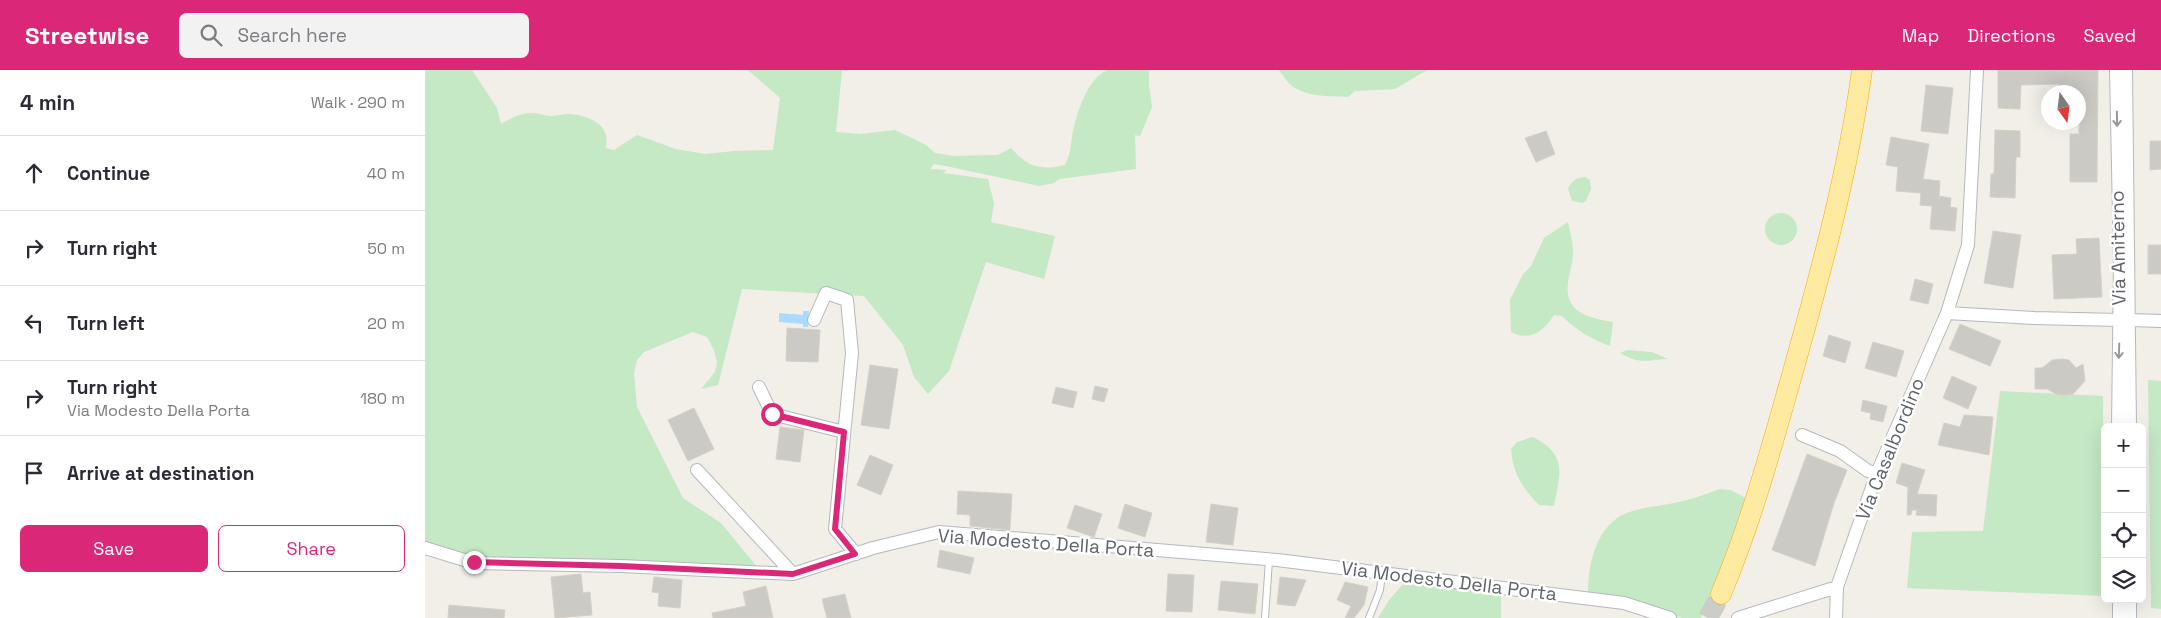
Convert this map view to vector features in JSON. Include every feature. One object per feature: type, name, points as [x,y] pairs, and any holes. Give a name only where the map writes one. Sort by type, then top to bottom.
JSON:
[{"type":"highway","points":[[1721,594],[1745,534],[1785,400],[1843,178],[1855,121],[1862,70]]},
{"type":"street","name":"Via Casalbordino","points":[[1836,618],[1837,587],[1877,473],[1947,313],[1968,245],[1977,70]]},
{"type":"street","name":"Via Amiterno","points":[[2116,70],[2131,423]]},
{"type":"street","name":"Via Amiterno","points":[[2118,423],[2125,320],[2126,70]]},
{"type":"street","points":[[814,320],[826,292],[847,300],[852,353],[835,529],[855,554]]},
{"type":"street","points":[[1947,313],[2034,318],[2161,321]]},
{"type":"street","points":[[759,387],[772,414],[844,432]]},
{"type":"street","points":[[1802,435],[1840,451],[1869,471],[1877,473]]},
{"type":"street","points":[[697,470],[793,574]]},
{"type":"street","name":"Via Modesto Della Porta","points":[[425,548],[474,562],[621,566],[793,574],[855,554],[939,532],[1269,560],[1382,573],[1624,603],[1670,618]]},
{"type":"street","points":[[1745,617],[1837,587]]},
{"type":"street","points":[[2119,603],[2119,618]]},
{"type":"street","points":[[2130,603],[2130,618]]},
{"type":"lane","points":[[1265,618],[1269,560]]},
{"type":"lane","points":[[1369,618],[1380,590],[1382,573]]},
{"type":"green space","points":[[425,70],[472,70],[497,108],[501,124],[525,113],[550,116],[577,115],[597,123],[606,134],[605,148],[614,150],[637,135],[676,149],[705,154],[773,150],[780,98],[748,70],[842,70],[836,132],[860,134],[895,130],[926,145],[935,153],[954,156],[998,155],[1011,148],[1023,160],[1035,166],[1049,168],[1065,165],[1070,152],[1075,123],[1084,96],[1094,81],[1107,70],[1149,70],[1152,107],[1140,136],[1135,135],[1136,169],[1059,179],[1054,183],[1039,186],[934,164],[930,169],[947,170],[943,173],[988,179],[994,203],[991,222],[1055,236],[1044,279],[986,262],[949,371],[928,394],[914,377],[903,345],[864,296],[742,289],[718,385],[701,389],[715,372],[717,362],[714,350],[707,337],[693,332],[644,352],[637,360],[634,373],[637,407],[683,498],[721,523],[758,568],[466,557],[425,543]]},
{"type":"green space","points":[[1279,70],[1427,70],[1395,89],[1355,91],[1348,97],[1319,95],[1298,90],[1292,86]]},
{"type":"green space","points":[[1585,177],[1590,180],[1591,189],[1586,201],[1582,203],[1572,201],[1568,188],[1575,180]]},
{"type":"green space","points":[[1781,213],[1787,214],[1792,218],[1796,223],[1796,235],[1792,240],[1787,244],[1781,245],[1775,244],[1770,240],[1766,235],[1765,229],[1766,223],[1770,218],[1775,214]]},
{"type":"green space","points":[[1568,222],[1573,252],[1568,283],[1570,301],[1574,307],[1587,316],[1613,322],[1610,346],[1584,334],[1562,316],[1554,315],[1546,326],[1530,335],[1524,336],[1511,332],[1510,300],[1523,274],[1531,266],[1544,238]]},
{"type":"green space","points":[[1627,350],[1652,352],[1668,359],[1639,360],[1620,353]]},
{"type":"green space","points":[[2148,380],[2161,381],[2161,609],[2151,608]]},
{"type":"green space","points":[[2000,391],[2103,396],[2103,423],[2101,423],[2101,596],[1907,588],[1912,532],[1983,531]]},
{"type":"green space","points":[[1533,437],[1552,451],[1557,458],[1559,475],[1554,506],[1539,505],[1523,486],[1516,473],[1511,449],[1517,442]]},
{"type":"green space","points":[[1720,489],[1730,490],[1746,498],[1701,618],[1682,618],[1619,596],[1588,592],[1589,572],[1594,552],[1603,533],[1616,519],[1630,512],[1688,500]]},
{"type":"green space","points":[[1405,582],[1501,594],[1501,618],[1378,618],[1389,600]]},
{"type":"water","points":[[803,311],[809,311],[808,327],[803,327],[803,324],[779,322],[779,313],[803,315]]},
{"type":"building","points":[[1998,70],[2098,70],[2097,182],[2070,182],[2070,134],[2079,134],[2079,130],[2086,130],[2086,85],[2021,85],[2020,109],[1998,108]]},
{"type":"building","points":[[1926,85],[1953,88],[1948,134],[1921,131]]},
{"type":"building","points":[[1995,130],[2020,131],[2020,157],[2016,157],[2015,198],[1990,197],[1991,174],[1994,174]]},
{"type":"building","points":[[1546,131],[1555,154],[1536,162],[1525,138]]},
{"type":"building","points":[[1891,137],[1929,144],[1923,179],[1940,181],[1939,196],[1951,198],[1950,207],[1957,208],[1955,231],[1930,229],[1932,206],[1920,205],[1921,193],[1896,191],[1898,167],[1886,165]]},
{"type":"building","points":[[2150,141],[2161,141],[2161,169],[2150,170]]},
{"type":"building","points":[[1993,231],[2021,235],[2013,288],[1984,283]]},
{"type":"building","points":[[2099,238],[2102,297],[2054,299],[2052,255],[2077,254],[2076,239]]},
{"type":"building","points":[[2148,245],[2161,245],[2161,274],[2148,274]]},
{"type":"building","points":[[1915,279],[1933,284],[1928,304],[1910,300]]},
{"type":"building","points":[[1960,324],[2001,341],[1990,366],[1949,349]]},
{"type":"building","points":[[787,328],[820,330],[818,362],[786,361]]},
{"type":"building","points":[[1829,335],[1851,342],[1845,363],[1823,356]]},
{"type":"building","points":[[1873,342],[1904,351],[1896,377],[1865,368]]},
{"type":"building","points":[[2052,360],[2069,360],[2076,368],[2083,364],[2085,381],[2073,394],[2056,394],[2047,389],[2035,389],[2035,368],[2042,368]]},
{"type":"building","points":[[870,365],[898,369],[889,429],[861,425]]},
{"type":"building","points":[[1952,376],[1977,387],[1968,409],[1943,398]]},
{"type":"building","points":[[1095,386],[1108,389],[1104,402],[1092,399]]},
{"type":"building","points":[[1056,387],[1077,392],[1073,408],[1052,403]]},
{"type":"building","points":[[1863,400],[1887,406],[1883,422],[1870,419],[1871,413],[1861,411]]},
{"type":"building","points":[[694,408],[714,449],[688,461],[668,420]]},
{"type":"building","points":[[1964,415],[1993,417],[1989,455],[1938,445],[1944,423],[1960,427]]},
{"type":"building","points":[[780,427],[804,430],[800,462],[776,459]]},
{"type":"building","points":[[1807,454],[1847,470],[1834,503],[1815,566],[1772,550]]},
{"type":"building","points":[[870,455],[893,465],[881,495],[857,485]]},
{"type":"building","points":[[1902,463],[1925,470],[1917,494],[1937,495],[1936,516],[1916,515],[1917,510],[1912,510],[1911,515],[1907,515],[1908,487],[1896,483]]},
{"type":"building","points":[[958,491],[1012,494],[1010,530],[970,526],[970,515],[957,514]]},
{"type":"building","points":[[1125,504],[1152,513],[1145,537],[1118,528]]},
{"type":"building","points":[[1211,504],[1238,508],[1233,545],[1206,542]]},
{"type":"building","points":[[1075,505],[1102,514],[1094,537],[1067,528]]},
{"type":"building","points":[[940,550],[974,558],[970,574],[937,567]]},
{"type":"building","points":[[581,574],[583,593],[590,592],[592,615],[555,618],[551,577]]},
{"type":"building","points":[[1168,574],[1194,575],[1192,612],[1166,611]]},
{"type":"building","points":[[654,577],[682,580],[680,608],[658,606],[659,593],[652,592]]},
{"type":"building","points":[[1280,577],[1306,580],[1295,606],[1277,604]]},
{"type":"building","points":[[1221,581],[1258,584],[1255,614],[1218,610]]},
{"type":"building","points":[[1345,582],[1368,587],[1364,605],[1354,618],[1345,618],[1351,606],[1337,600]]},
{"type":"building","points":[[766,586],[773,618],[713,618],[712,613],[746,606],[743,592]]},
{"type":"building","points":[[845,594],[851,618],[827,618],[822,599]]},
{"type":"building","points":[[449,605],[505,610],[504,618],[448,618]]},
{"type":"tunnel","points":[[1708,618],[1721,594]]},
{"type":"route","points":[[474,562],[621,566],[793,574],[855,554],[835,529],[844,432],[772,414]]}]
